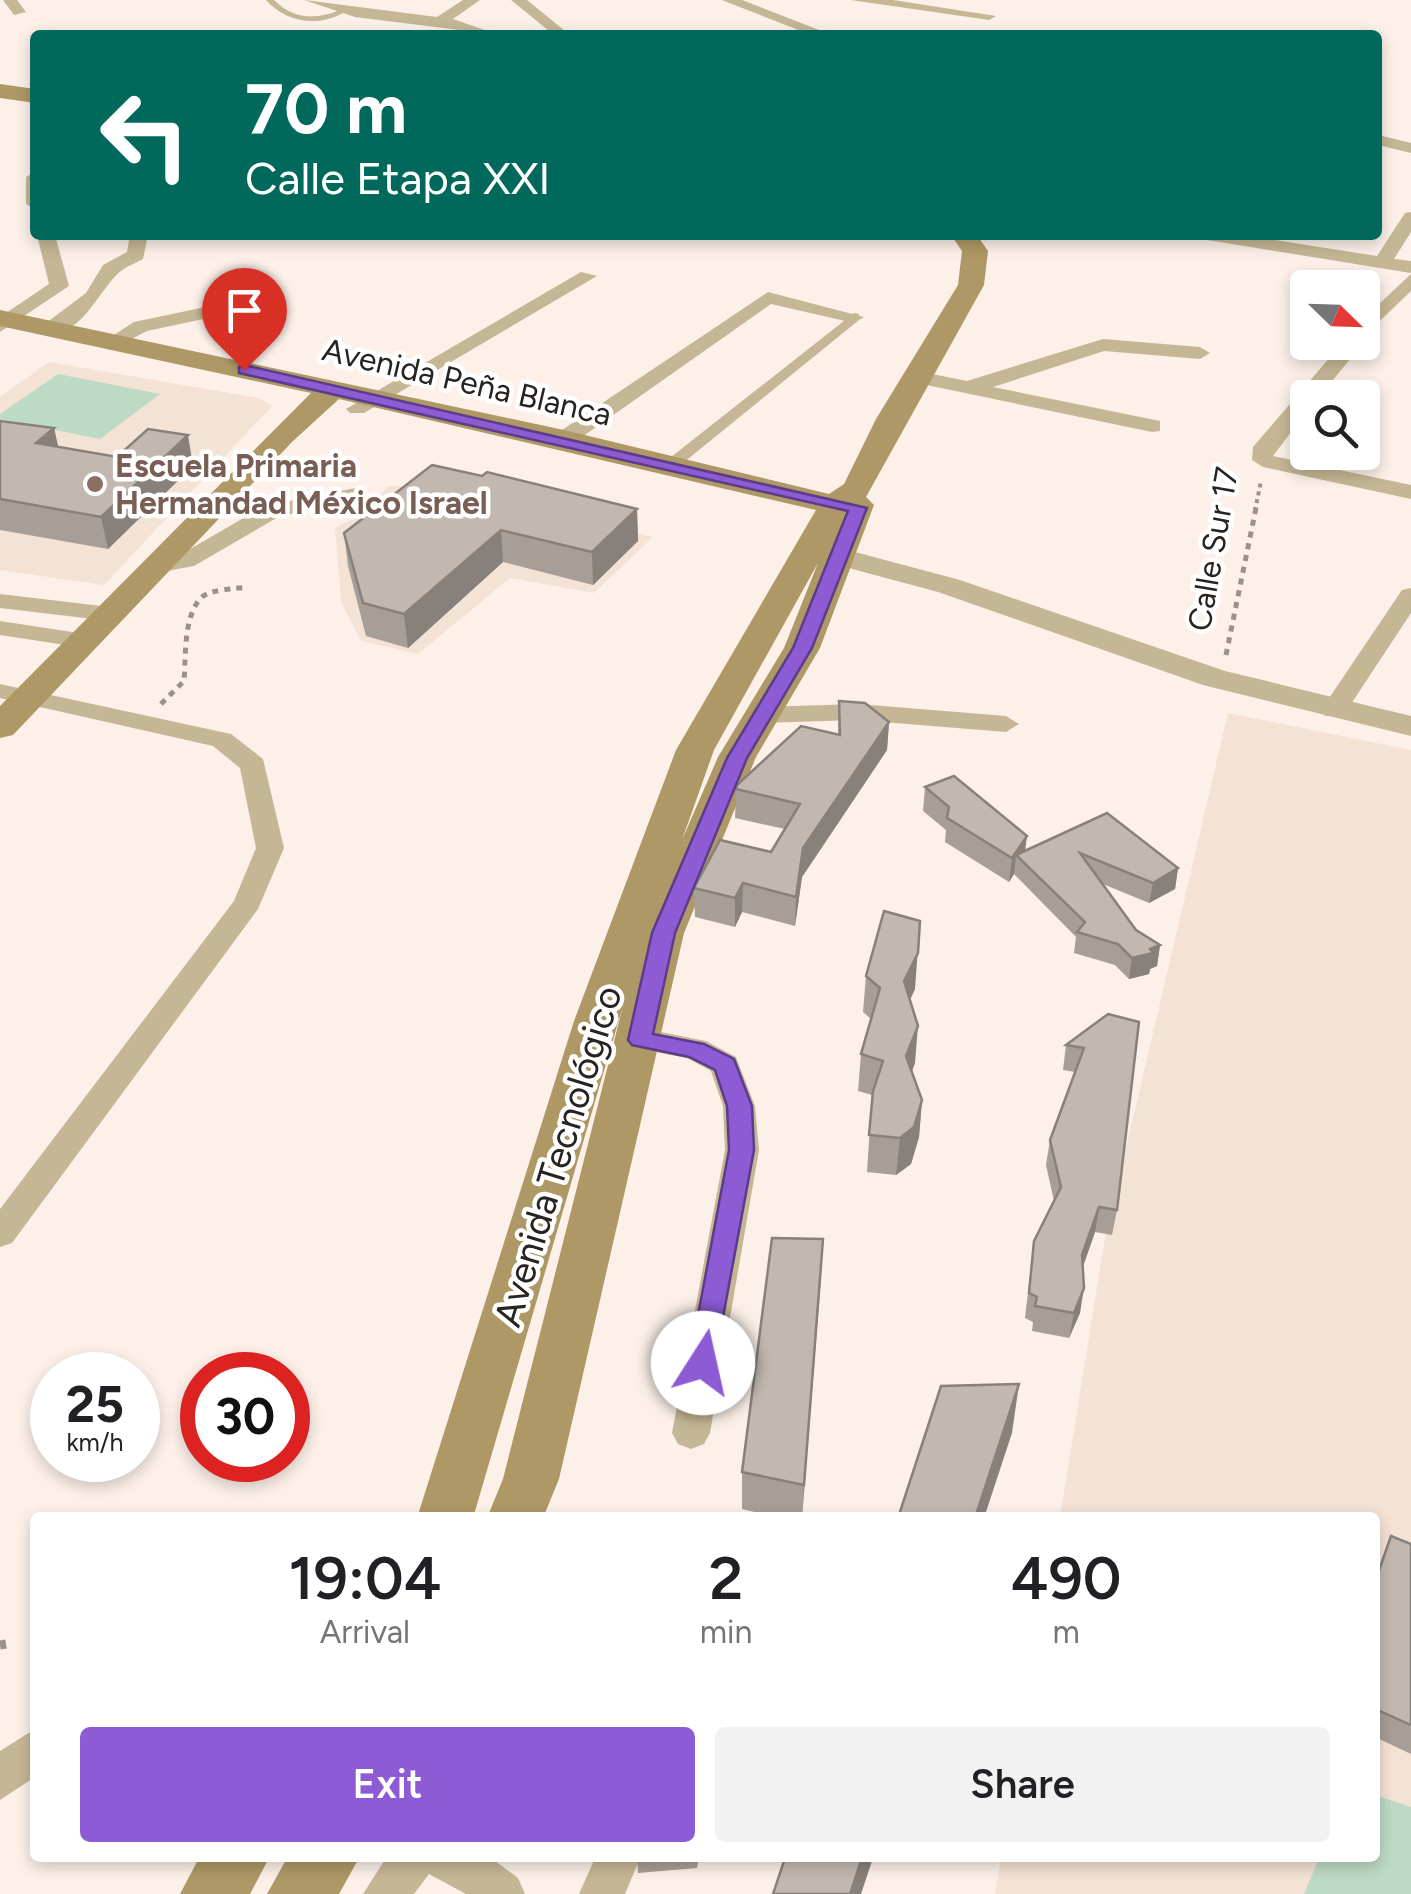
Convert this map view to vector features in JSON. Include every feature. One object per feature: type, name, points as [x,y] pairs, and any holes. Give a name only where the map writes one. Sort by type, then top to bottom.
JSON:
[{"type":"main road","points":[[0,80],[30,83]]},
{"type":"main road","points":[[0,91],[30,95]]},
{"type":"main road","name":"Avenida Tecnológico","points":[[448,1512],[596,1021],[695,750],[844,517],[917,377],[971,285],[974,250],[967,240]]},
{"type":"main road","name":"Avenida Peña Blanca","points":[[3,325],[49,330],[844,517]]},
{"type":"main road","name":"Avenida Peña Blanca","points":[[3,325],[332,396],[564,439],[672,464],[844,517]]},
{"type":"main road","points":[[84,625],[156,566],[332,396]]},
{"type":"main road","points":[[0,727],[11,694],[332,396]]},
{"type":"main road","name":"Avenida Tecnológico","points":[[517,1512],[530,1479],[664,933],[737,758],[802,648],[844,517]]},
{"type":"main road","points":[[212,1894],[234,1862]]},
{"type":"main road","points":[[299,1894],[324,1862]]},
{"type":"street","points":[[311,0],[342,11],[421,19],[464,30]]},
{"type":"street","points":[[439,22],[473,0]]},
{"type":"street","points":[[518,0],[557,30]]},
{"type":"street","points":[[729,0],[811,30]]},
{"type":"street","points":[[858,0],[989,16]]},
{"type":"street","points":[[392,30],[421,19]]},
{"type":"street","points":[[1382,141],[1411,148]]},
{"type":"street","points":[[1383,262],[1411,218]]},
{"type":"street","points":[[3,325],[59,286],[47,240]]},
{"type":"street","points":[[49,330],[80,312],[103,288],[110,268],[136,255],[138,240]]},
{"type":"street","points":[[1239,240],[1411,266]]},
{"type":"street","points":[[332,396],[588,276]]},
{"type":"street","points":[[1380,313],[1411,280]]},
{"type":"street","points":[[564,439],[768,298],[854,317]]},
{"type":"street","points":[[110,344],[142,326],[215,310]]},
{"type":"street","points":[[672,464],[854,317]]},
{"type":"street","points":[[967,388],[1103,345],[1200,353]]},
{"type":"street","name":"Calle Sur 17","points":[[1262,460],[1262,452],[1339,360]]},
{"type":"street","points":[[917,377],[1152,426]]},
{"type":"street","points":[[1262,460],[1411,492]]},
{"type":"street","points":[[1385,484],[1411,465]]},
{"type":"street","points":[[156,566],[183,566],[233,528],[273,511],[356,494]]},
{"type":"street","points":[[844,517],[949,586],[1214,678],[1411,726]]},
{"type":"street","points":[[1334,710],[1411,596]]},
{"type":"street","points":[[0,601],[84,625]]},
{"type":"street","points":[[0,628],[84,625]]},
{"type":"street","points":[[0,1234],[248,903],[270,848],[252,765],[222,740],[11,694]]},
{"type":"street","points":[[762,715],[858,712],[1006,724]]},
{"type":"street","points":[[640,1040],[695,1050],[725,1065],[739,1106],[742,1150],[690,1434]]},
{"type":"street","points":[[0,1779],[30,1753]]},
{"type":"street","points":[[386,1894],[411,1862]]},
{"type":"street","points":[[453,1862],[474,1872],[502,1894]]},
{"type":"street","points":[[602,1894],[616,1862]]},
{"type":"lane","points":[[270,0],[275,8],[304,18],[327,19],[342,11]]},
{"type":"path","name":"Calle Sur 17","points":[[1214,678],[1236,622],[1259,503],[1262,460]]},
{"type":"path","points":[[143,722],[184,681],[188,628],[199,600],[206,594],[248,587]]},
{"type":"shaded area","name":"Escuela Primaria Hermandad México Israel","points":[[49,362],[259,398],[272,406],[104,585],[0,570],[0,397]]},
{"type":"shaded area","points":[[388,486],[449,489],[653,537],[594,593],[510,578],[418,654],[361,641],[341,602],[335,528],[364,513]]},
{"type":"shaded area","points":[[1228,713],[1411,750],[1411,1894],[995,1894],[1000,1862],[1380,1862],[1380,1512],[1061,1512],[1105,1238]]},
{"type":"green space","points":[[58,374],[160,394],[100,439],[0,419],[0,414]]},
{"type":"green space","points":[[1380,1797],[1411,1807],[1411,1894],[1304,1894],[1317,1862],[1380,1862]]},
{"type":"building","points":[[0,421],[54,428],[36,443],[117,457],[148,429],[188,435],[101,517],[0,499]]},
{"type":"building","points":[[432,465],[482,476],[487,472],[637,509],[592,552],[501,530],[404,614],[363,603],[344,533]]},
{"type":"building","points":[[839,701],[865,703],[889,722],[803,848],[796,897],[743,883],[735,898],[694,888],[720,840],[771,852],[800,804],[736,789],[737,785],[801,726],[840,735]]},
{"type":"building","points":[[954,776],[1027,836],[1012,858],[947,818],[949,807],[925,787]]},
{"type":"building","points":[[1107,813],[1178,868],[1153,883],[1080,853],[1136,930],[1160,945],[1150,949],[1153,953],[1132,958],[1118,944],[1077,932],[1085,922],[1016,855]]},
{"type":"building","points":[[884,911],[920,921],[918,953],[904,981],[918,1026],[906,1056],[922,1100],[914,1127],[900,1138],[869,1135],[873,1091],[883,1061],[861,1054],[880,988],[866,976]]},
{"type":"building","points":[[1108,1014],[1139,1022],[1117,1210],[1099,1207],[1082,1255],[1084,1288],[1074,1313],[1035,1306],[1037,1297],[1029,1293],[1034,1241],[1061,1187],[1050,1140],[1084,1048],[1066,1045]]},
{"type":"building","points":[[772,1238],[823,1239],[804,1485],[742,1472]]},
{"type":"building","points":[[1019,1384],[977,1512],[900,1512],[941,1386]]},
{"type":"building","points":[[1391,1536],[1411,1544],[1411,1725],[1380,1711],[1380,1568]]},
{"type":"building","points":[[784,1862],[861,1862],[850,1894],[773,1894]]},
{"type":"place","name":"Escuela Primaria Hermandad México Israel","points":[[95,484]]},
{"type":"route","points":[[244,370],[858,508],[802,648],[737,758],[664,933],[640,1040],[695,1050],[725,1065],[739,1106],[742,1150],[703,1363]]}]
